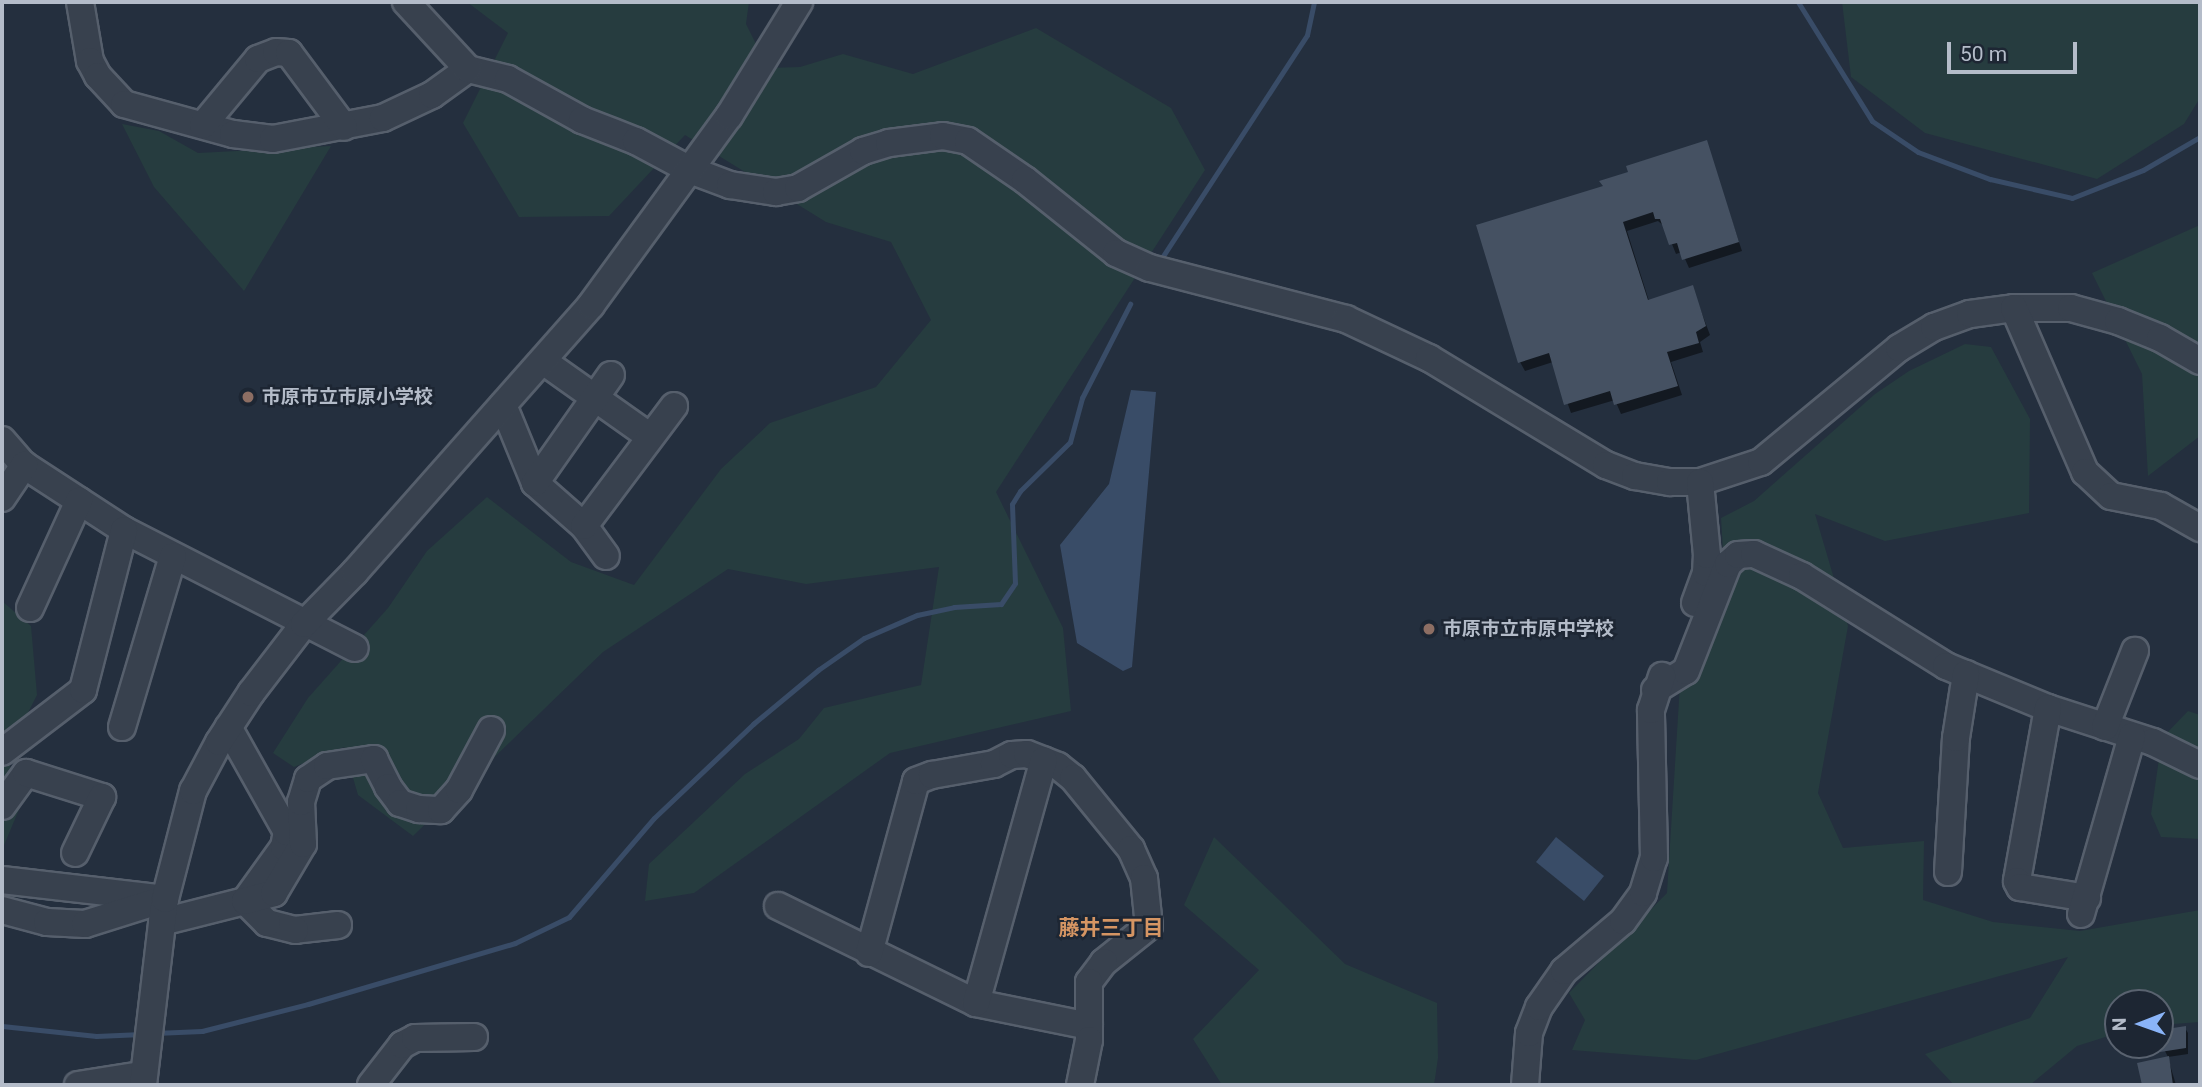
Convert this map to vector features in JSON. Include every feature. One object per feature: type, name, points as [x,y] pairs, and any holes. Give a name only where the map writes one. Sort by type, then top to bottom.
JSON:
[{"type":"street","points":[[80,2],[90,61],[111,93],[124,104],[140,110],[233,134],[273,139],[383,118],[432,95],[468,69]]},
{"type":"street","points":[[406,2],[468,69],[508,79],[582,120],[636,141],[690,170],[730,185],[776,192],[798,188],[863,151],[889,143],[943,136],[968,141],[1025,180],[1116,254],[1150,268],[1346,320],[1429,358],[1606,465],[1635,476],[1670,482],[1700,482],[1761,462],[1899,348],[1934,327],[1970,314],[2014,308],[2071,309],[2118,321],[2161,338],[2200,361]]},
{"type":"street","points":[[78,1085],[143,1080],[163,910],[193,791],[228,727],[251,692],[304,624],[591,305],[729,116],[799,2]]},
{"type":"street","points":[[204,125],[258,59],[276,52],[289,53],[344,127]]},
{"type":"street","points":[[2014,308],[2085,472],[2111,496],[2161,506],[2200,528]]},
{"type":"street","points":[[543,361],[649,436]]},
{"type":"street","points":[[535,483],[611,375]]},
{"type":"street","points":[[503,405],[535,483],[584,526],[606,556]]},
{"type":"street","points":[[584,526],[674,406]]},
{"type":"street","points":[[2,440],[24,465],[124,530],[355,648]]},
{"type":"street","points":[[2,498],[24,465]]},
{"type":"street","points":[[1525,1085],[1529,1033],[1539,1007],[1564,971],[1604,940],[1633,909],[1654,858],[1650,710],[1655,691],[1681,639],[1706,573],[1700,482]]},
{"type":"street","points":[[30,608],[79,501]]},
{"type":"street","points":[[2,751],[83,690],[124,530]]},
{"type":"street","points":[[1655,691],[1686,671],[1728,564],[1738,555],[1754,554],[1802,576],[1925,653],[1966,674],[2048,708],[2133,736],[2200,765]]},
{"type":"street","points":[[122,727],[173,556]]},
{"type":"street","points":[[2105,727],[2135,652]]},
{"type":"street","points":[[1948,872],[1956,738],[1966,674]]},
{"type":"street","points":[[2048,708],[2017,881],[2020,887],[2083,907],[2133,736]]},
{"type":"street","points":[[228,727],[287,832],[285,847],[245,901]]},
{"type":"street","points":[[2,910],[47,922],[85,924],[163,910],[245,901],[274,893],[303,845],[301,802],[309,779],[327,766],[374,759],[388,787],[400,803],[419,809],[441,810],[469,774],[491,730]]},
{"type":"street","points":[[869,953],[916,781],[933,775],[994,764],[1012,755],[1027,754],[1044,760],[1073,778],[1131,849],[1144,878],[1149,926],[1104,962],[1089,982],[1089,1026],[1080,1085]]},
{"type":"street","points":[[976,1003],[1044,760]]},
{"type":"street","points":[[2,806],[26,773],[102,797],[75,853]]},
{"type":"street","points":[[2,880],[163,910]]},
{"type":"street","points":[[245,901],[267,923],[295,930],[338,925]]},
{"type":"street","points":[[778,906],[869,953],[976,1003],[1089,1026]]},
{"type":"street","points":[[371,1085],[402,1045],[415,1038],[474,1037]]},
{"type":"green space","points":[[467,2],[749,2],[746,24],[768,68],[800,67],[843,54],[913,74],[1036,28],[1171,108],[1205,170],[996,492],[1063,628],[1071,711],[890,753],[694,893],[645,901],[649,864],[745,774],[799,739],[824,708],[921,685],[939,567],[806,584],[728,569],[603,652],[413,836],[358,795],[344,747],[294,767],[273,753],[308,698],[388,608],[427,551],[487,497],[571,562],[634,585],[721,469],[770,423],[876,387],[931,320],[891,242],[826,222],[685,135],[609,216],[519,217],[463,123],[508,33]]},
{"type":"green space","points":[[1842,2],[2200,2],[2200,98],[2184,124],[2097,179],[1925,133],[1851,77]]},
{"type":"green space","points":[[122,124],[159,131],[198,153],[331,146],[244,291],[154,187]]},
{"type":"green space","points":[[2200,225],[2200,436],[2148,476],[2142,374],[2092,273]]},
{"type":"green space","points":[[1965,344],[1991,347],[2030,419],[2029,513],[1885,541],[1815,514],[1848,626],[1818,793],[1843,848],[1924,841],[1923,900],[1993,922],[2080,931],[2200,910],[2200,1022],[2174,1024],[2174,989],[2104,989],[2104,1037],[2077,1046],[2030,1085],[1954,1085],[1925,1054],[2030,1018],[2068,957],[1696,1060],[1572,1050],[1585,1020],[1569,993],[1667,893],[1682,652],[1723,551],[1721,518],[1754,501],[1875,394],[1909,371]]},
{"type":"green space","points":[[2,601],[31,626],[37,695],[6,756],[23,800],[2,850]]},
{"type":"green space","points":[[2188,711],[2200,715],[2200,839],[2161,837],[2151,814],[2162,738]]},
{"type":"green space","points":[[1214,837],[1345,964],[1437,1003],[1438,1058],[1434,1085],[1222,1085],[1193,1039],[1259,970],[1184,905]]},
{"type":"water","points":[[1131,390],[1156,392],[1132,667],[1123,671],[1077,643],[1060,545],[1109,484]]},
{"type":"water","points":[[1556,837],[1604,876],[1584,901],[1536,862]]},
{"type":"building","points":[[1707,140],[1739,242],[1682,260],[1677,243],[1669,245],[1660,219],[1655,219],[1653,212],[1623,222],[1648,300],[1693,285],[1706,326],[1696,332],[1699,343],[1667,352],[1678,386],[1614,405],[1610,391],[1564,405],[1549,353],[1518,363],[1476,225],[1603,186],[1599,181],[1628,172],[1626,166]]},
{"type":"building","points":[[2186,1026],[2186,1048],[2174,1050],[2174,1028]]},
{"type":"building","points":[[2169,1059],[2173,1085],[2142,1085],[2137,1063]]},
{"type":"waterway","points":[[1161,259],[1307,35],[1314,2]]},
{"type":"waterway","points":[[1798,2],[1872,121],[1918,152],[1990,179],[2072,198],[2143,170],[2198,138]]},
{"type":"waterway","points":[[155,1033],[202,1031],[308,1004],[515,943],[569,917],[654,818],[753,724],[818,670],[864,638],[917,615],[954,607],[1001,604],[1015,583],[1012,504],[1020,491],[1070,442],[1082,398],[1130,304]]},
{"type":"waterway","points":[[2,1026],[96,1036],[142,1034]]},
{"type":"place","name":"市原市立市原小学校","points":[[248,397]]},
{"type":"place","name":"市原市立市原中学校","points":[[1429,629]]},
{"type":"district","name":"藤井三丁目","points":[[1111,928]]}]
